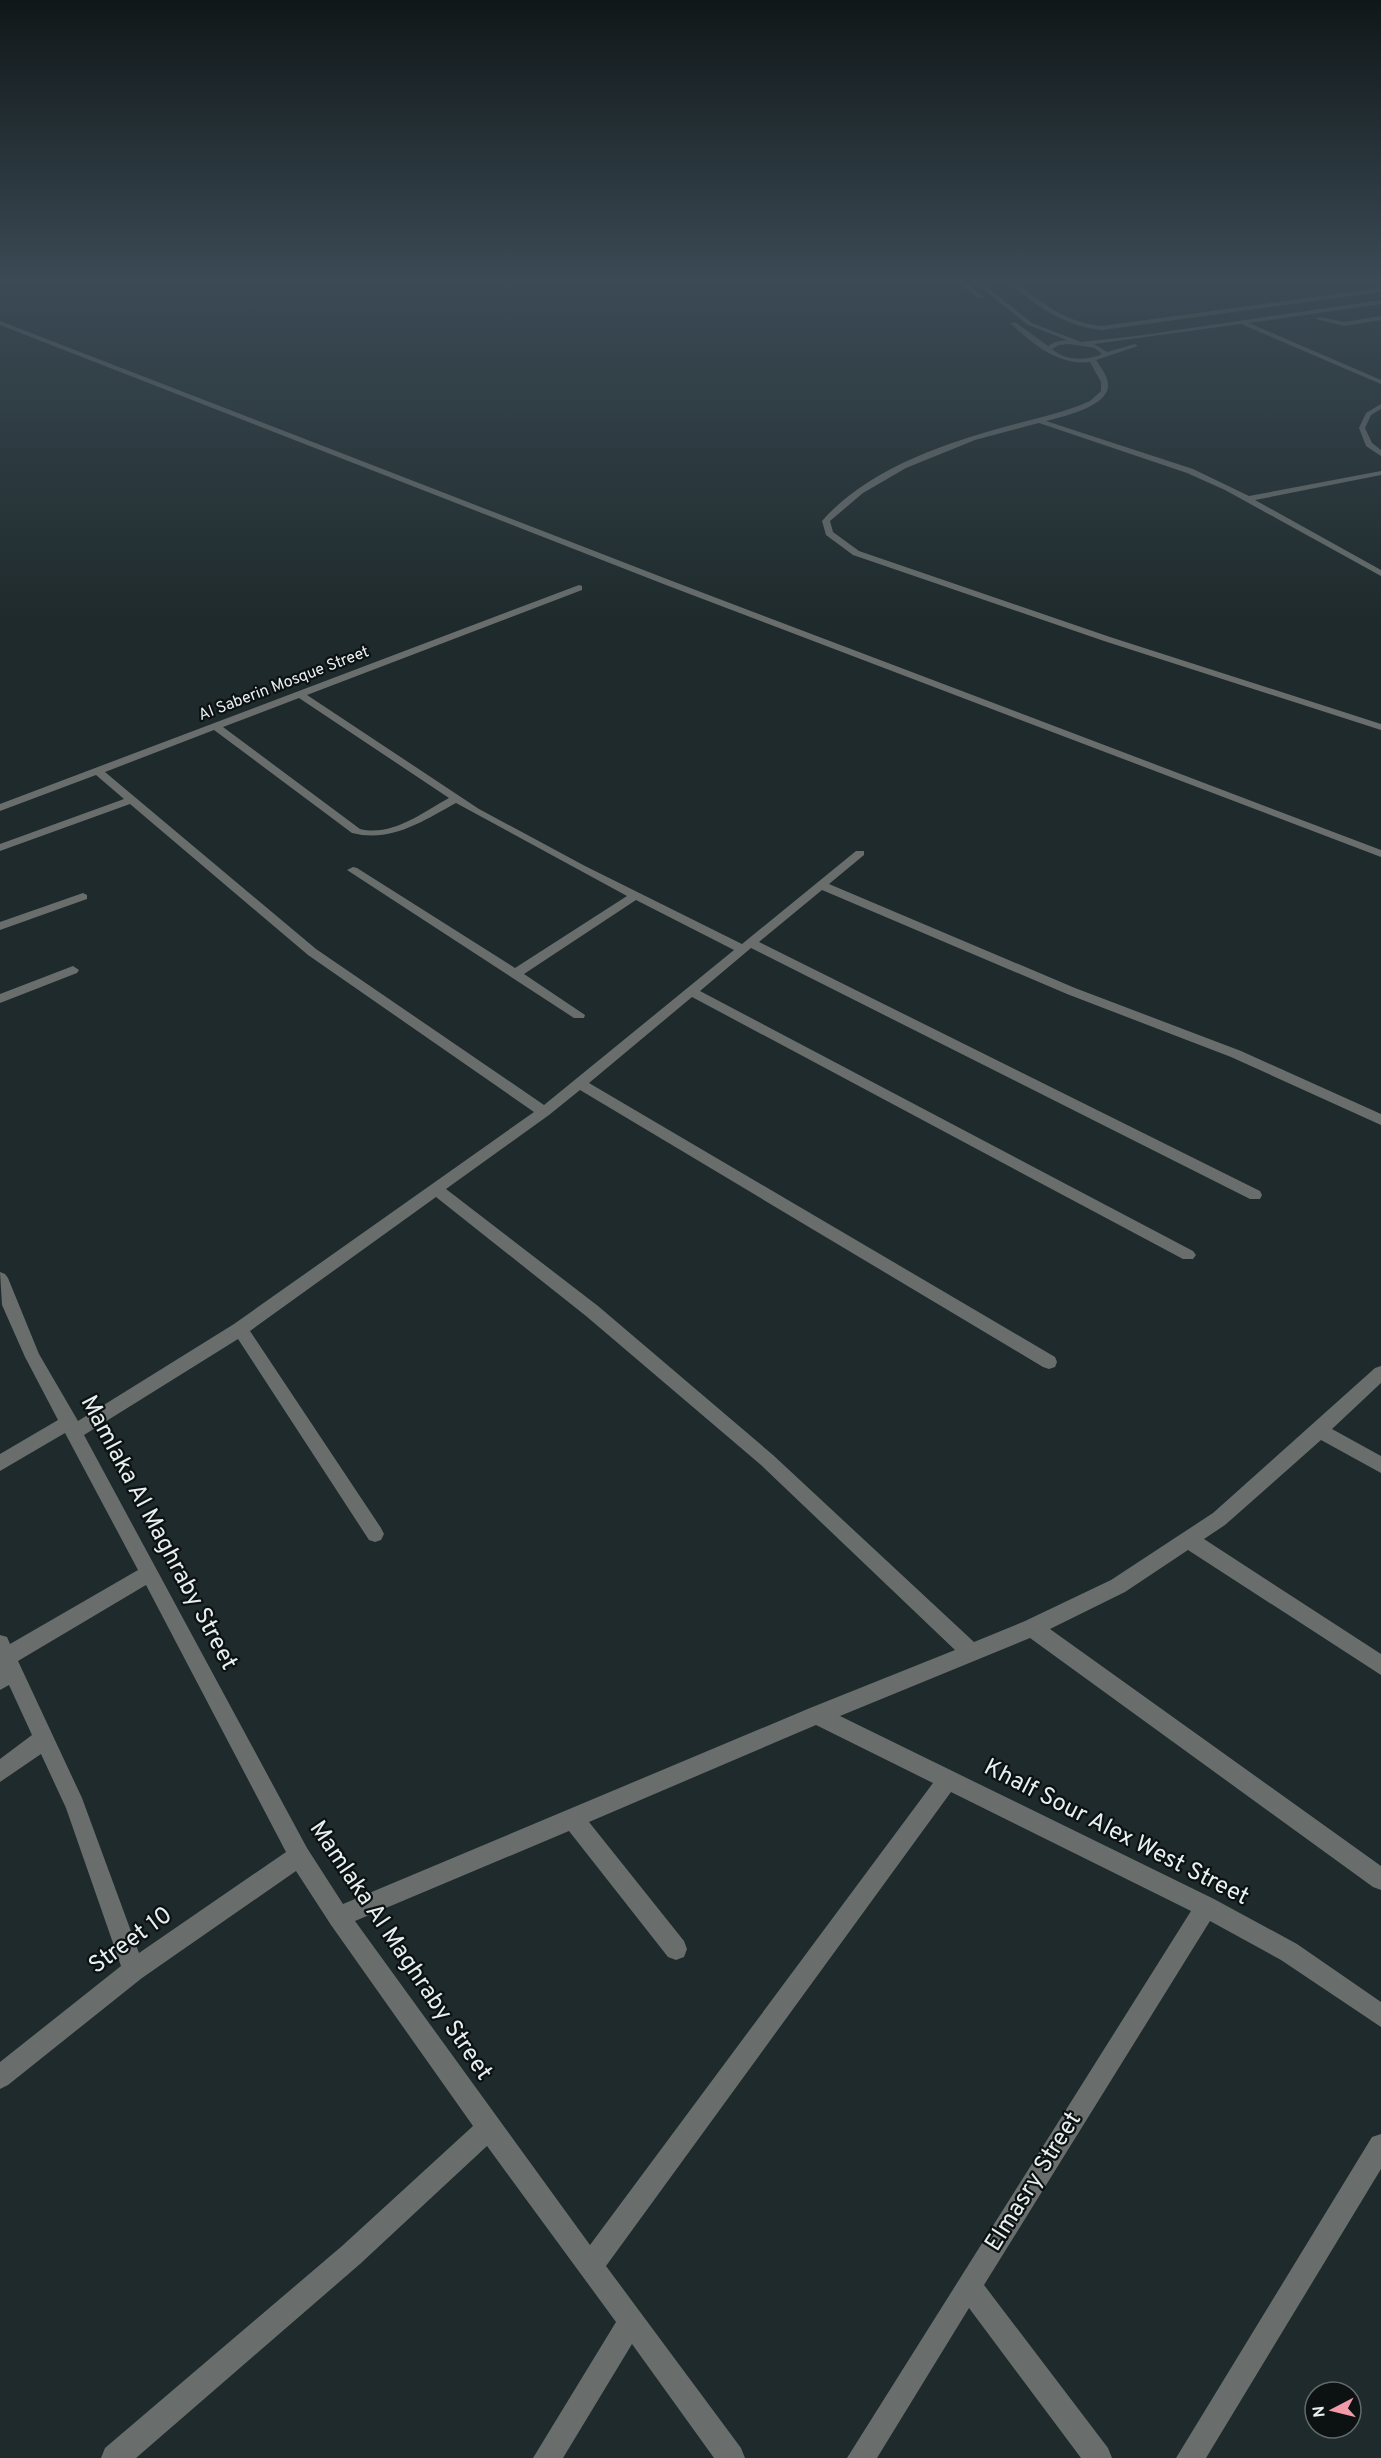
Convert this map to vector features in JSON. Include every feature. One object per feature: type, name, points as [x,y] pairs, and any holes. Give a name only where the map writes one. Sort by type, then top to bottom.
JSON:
[{"type":"street","points":[[185,395],[669,583],[1381,854]]},
{"type":"street","points":[[1101,395],[1070,411],[952,446],[856,493],[826,520],[829,533],[856,553],[892,566],[1107,639],[1381,727]]},
{"type":"street","points":[[1381,405],[1368,414],[1362,428],[1369,444],[1381,454]]},
{"type":"street","points":[[1038,421],[1190,471],[1247,499],[1381,573]]},
{"type":"street","points":[[1247,499],[1381,473]]},
{"type":"street","name":"Al Saberin Mosque Street","points":[[0,808],[579,588]]},
{"type":"street","points":[[300,694],[456,799],[534,844],[1255,1195]]},
{"type":"street","points":[[216,726],[356,831],[366,836],[391,832],[456,799]]},
{"type":"street","points":[[98,771],[312,952],[544,1112]]},
{"type":"street","points":[[0,848],[131,800]]},
{"type":"street","points":[[0,1463],[72,1427],[240,1329],[437,1190],[544,1112],[860,853]]},
{"type":"street","points":[[353,870],[579,1015]]},
{"type":"street","points":[[820,885],[1062,987],[1236,1054],[1381,1120]]},
{"type":"street","points":[[515,974],[636,895]]},
{"type":"street","points":[[1,924],[83,897]]},
{"type":"street","points":[[0,999],[73,970]]},
{"type":"street","points":[[691,991],[1188,1255]]},
{"type":"street","points":[[579,1083],[1049,1362]]},
{"type":"street","points":[[437,1190],[592,1311],[767,1460],[971,1652]]},
{"type":"street","name":"Mamlaka Al Maghraby Street","points":[[0,1278],[8,1303],[29,1350],[300,1856],[339,1917],[489,2128],[731,2458]]},
{"type":"street","points":[[240,1329],[375,1534]]},
{"type":"street","points":[[339,1917],[817,1714],[1032,1628],[1118,1586],[1219,1519],[1381,1373]]},
{"type":"street","points":[[1319,1430],[1381,1465]]},
{"type":"street","points":[[1189,1540],[1381,1665]]},
{"type":"street","points":[[134,1970],[75,1806],[45,1738],[5,1663],[150,1573]]},
{"type":"street","points":[[1032,1628],[1381,1879]]},
{"type":"street","name":"Khalf Sour Alex West Street","points":[[817,1714],[1206,1906],[1289,1952],[1381,2016]]},
{"type":"street","points":[[0,1772],[45,1738]]},
{"type":"street","points":[[589,2267],[948,1779]]},
{"type":"street","points":[[572,1818],[676,1949]]},
{"type":"street","name":"Street 10","points":[[0,2077],[134,1970],[300,1856]]},
{"type":"street","name":"Elmasry Street","points":[[861,2458],[1206,1906]]},
{"type":"street","points":[[115,2458],[386,2225],[489,2128]]},
{"type":"street","points":[[1190,2458],[1381,2146]]},
{"type":"street","points":[[969,2287],[1098,2458]]},
{"type":"street","points":[[547,2458],[630,2323]]}]
